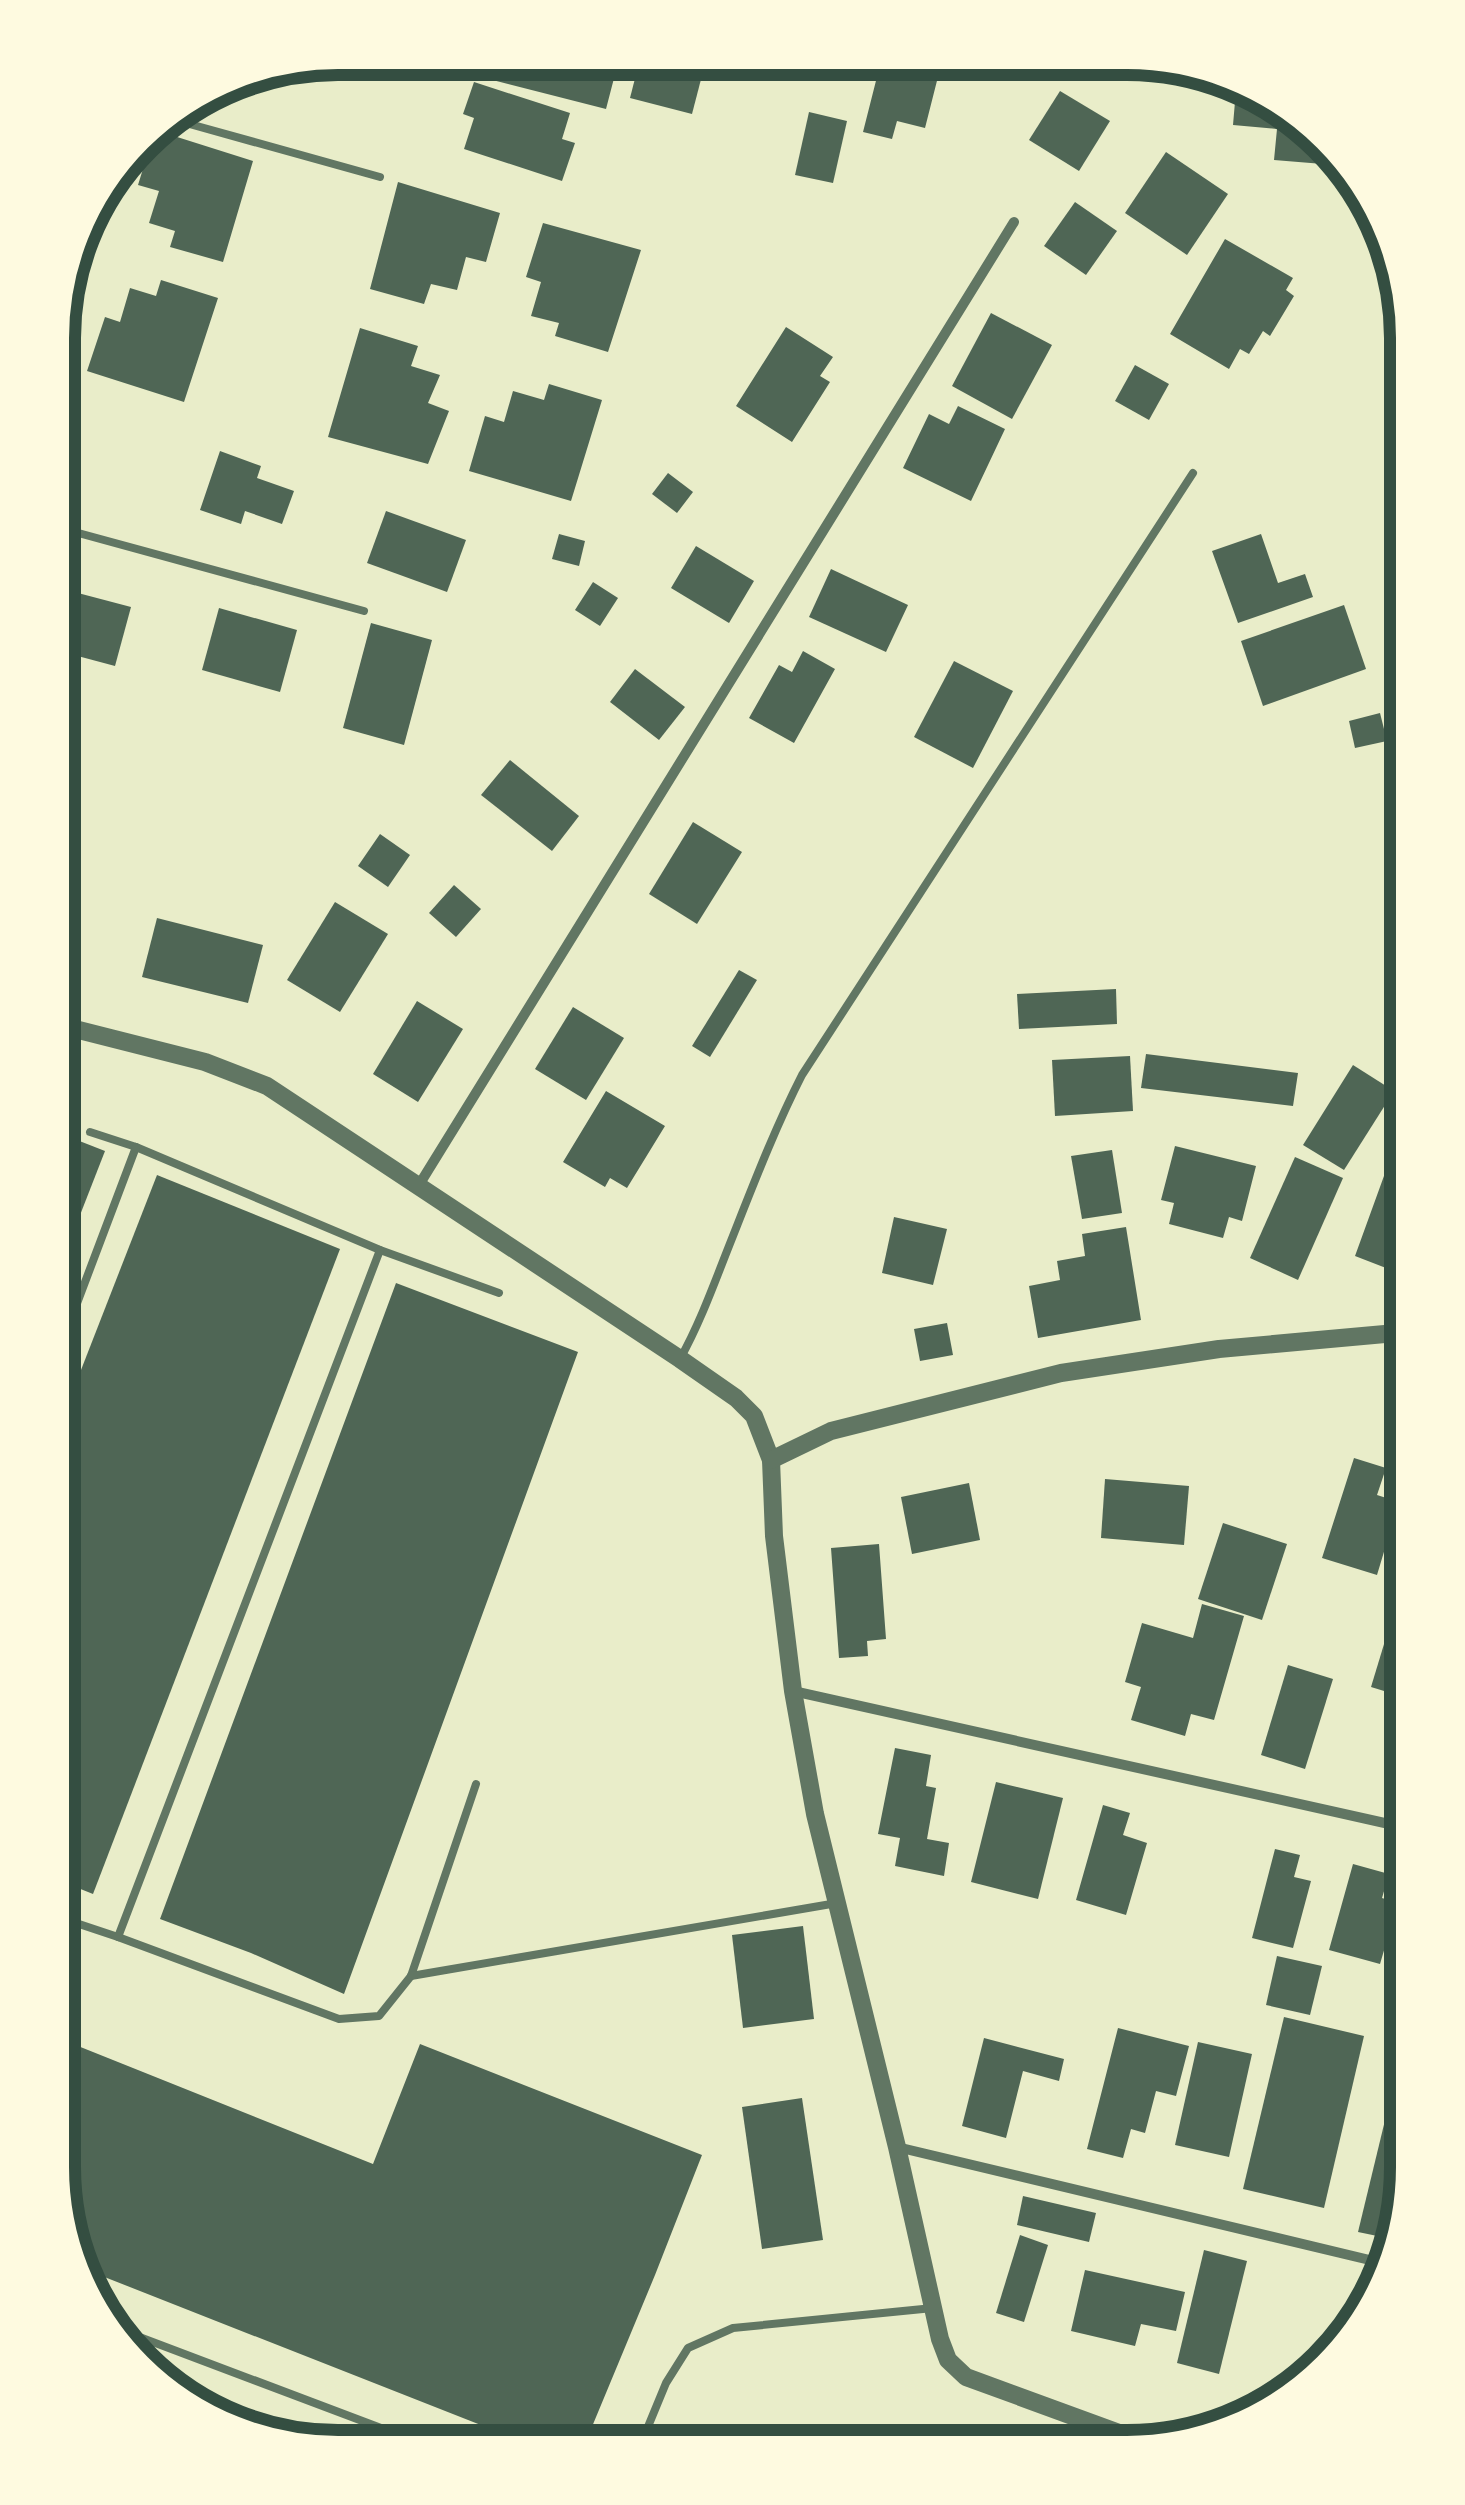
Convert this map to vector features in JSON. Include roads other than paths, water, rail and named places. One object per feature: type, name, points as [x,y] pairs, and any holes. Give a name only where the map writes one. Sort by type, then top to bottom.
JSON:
[{"type":"street","points":[[419,1186],[1014,222]]},
{"type":"street","points":[[75,1030],[205,1062],[267,1086],[680,1359],[736,1398],[754,1416],[771,1460],[774,1536],[793,1691],[816,1814],[940,2339],[948,2360],[966,2377],[1111,2430]]},
{"type":"street","points":[[771,1460],[830,1431],[1061,1372],[1220,1349],[1389,1334]]},
{"type":"street","points":[[793,1691],[1389,1824]]},
{"type":"street","points":[[897,2147],[1372,2261]]},
{"type":"lane","points":[[187,123],[380,177]]},
{"type":"lane","points":[[680,1359],[698,1327],[757,1175],[802,1075],[1194,473]]},
{"type":"lane","points":[[75,532],[364,610]]},
{"type":"lane","points":[[90,1132],[136,1147],[380,1250],[499,1293]]},
{"type":"lane","points":[[75,1307],[136,1147]]},
{"type":"lane","points":[[118,1937],[380,1250]]},
{"type":"lane","points":[[75,1923],[339,2019],[379,2016],[411,1976],[476,1784]]},
{"type":"lane","points":[[411,1976],[837,1903]]},
{"type":"lane","points":[[647,2430],[666,2383],[688,2348],[734,2328],[934,2308]]},
{"type":"lane","points":[[137,2336],[384,2430]]}]
